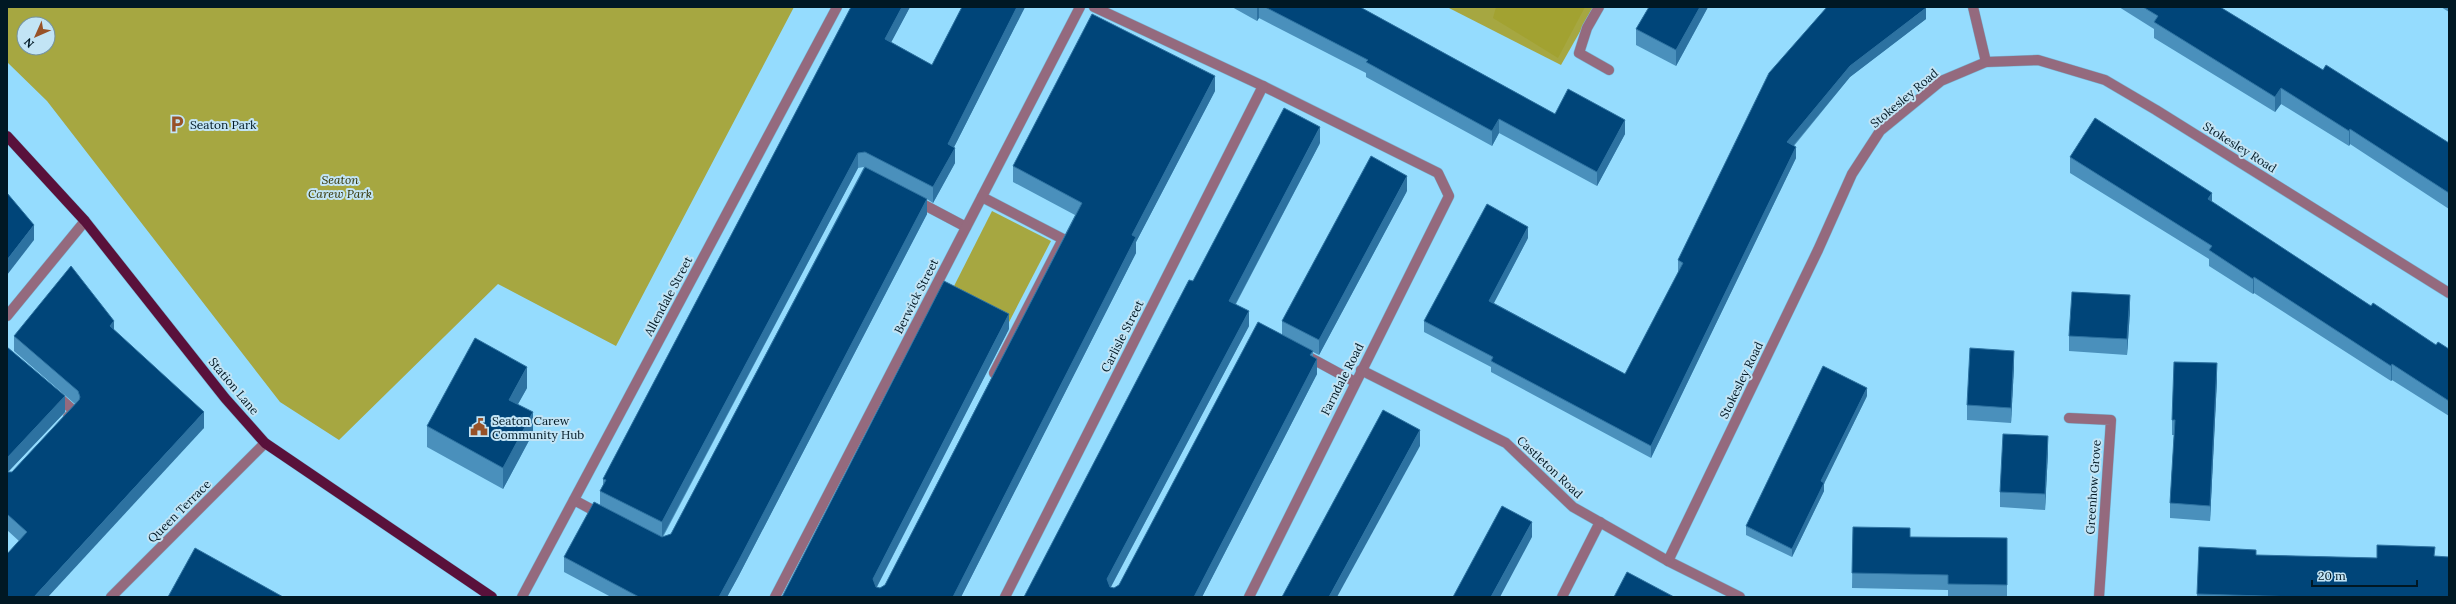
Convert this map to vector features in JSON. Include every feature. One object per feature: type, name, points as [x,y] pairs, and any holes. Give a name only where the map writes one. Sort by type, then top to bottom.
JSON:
[{"type":"main road","name":"Station Lane","points":[[7,136],[85,221],[225,398],[265,443],[492,597]]},
{"type":"street","name":"Allendale Street","points":[[522,597],[837,7]]},
{"type":"street","name":"Berwick Street","points":[[776,597],[1080,7]]},
{"type":"street","points":[[1094,7],[1263,86]]},
{"type":"street","points":[[1599,7],[1587,28],[1579,53],[1609,70]]},
{"type":"street","points":[[1973,7],[1986,62]]},
{"type":"street","name":"Stokesley Road","points":[[1668,561],[1818,250],[1852,174],[1880,131],[1941,81],[1986,62],[2038,60],[2105,80],[2156,110],[2449,293]]},
{"type":"street","name":"Farndale Road","points":[[1249,597],[1449,196],[1438,173],[1263,86]]},
{"type":"street","name":"Carlisle Street","points":[[1005,597],[1263,86]]},
{"type":"street","points":[[904,194],[966,227]]},
{"type":"street","points":[[982,197],[1063,239],[991,379]]},
{"type":"street","points":[[7,316],[85,221]]},
{"type":"street","points":[[1295,350],[1355,382]]},
{"type":"street","name":"Castleton Road","points":[[1361,370],[1506,443],[1573,507],[1668,561],[1740,597]]},
{"type":"street","points":[[44,385],[74,411],[59,427]]},
{"type":"street","name":"Greenhow Grove","points":[[2069,418],[2111,420],[2099,597]]},
{"type":"street","name":"Queen Terrace","points":[[111,597],[265,443]]},
{"type":"street","points":[[574,500],[609,518]]},
{"type":"street","points":[[1562,597],[1600,522]]},
{"type":"green space","name":"Seaton Carew Park","points":[[7,7],[794,7],[616,346],[498,284],[339,440],[280,402],[47,101],[7,62]]},
{"type":"green space","points":[[1447,7],[1594,7],[1561,65]]},
{"type":"green space","points":[[992,211],[1051,241],[1008,324],[950,294]]},
{"type":"shaded area","points":[[1496,7],[1585,7],[1558,58],[1493,18]]},
{"type":"building","points":[[851,7],[902,7],[885,39],[932,65],[962,7],[1017,7],[948,144],[955,148],[933,187],[865,152],[858,153],[662,522],[600,491],[606,480],[603,479]]},
{"type":"building","points":[[1265,7],[1360,7],[1555,114],[1568,89],[1625,120],[1597,172],[1499,119],[1492,131],[1366,62],[1368,60]]},
{"type":"building","points":[[1649,7],[1700,7],[1676,50],[1636,29]]},
{"type":"building","points":[[1827,7],[1926,8],[1850,66],[1787,142],[1796,147],[1651,446],[1491,361],[1493,357],[1424,321],[1487,204],[1528,227],[1489,301],[1625,374],[1683,263],[1678,260],[1769,73]]},
{"type":"building","points":[[2143,7],[2220,7],[2323,70],[2326,65],[2449,143],[2449,193],[2350,129],[2349,131],[2281,88],[2275,97],[2154,22],[2158,16]]},
{"type":"building","points":[[1092,14],[1215,76],[1132,235],[1136,237],[953,597],[782,597],[944,281],[1009,314],[873,579],[876,587],[880,588],[885,585],[1082,203],[1013,166]]},
{"type":"building","points":[[1284,108],[1320,127],[1229,301],[1249,311],[1107,579],[1110,587],[1114,588],[1119,585],[1258,322],[1313,351],[1310,355],[1317,359],[1194,597],[1024,597],[1189,280],[1193,281]]},
{"type":"building","points":[[2095,118],[2212,193],[2208,199],[2371,306],[2373,303],[2436,345],[2438,342],[2449,349],[2449,401],[2392,364],[2391,366],[2254,277],[2253,279],[2209,250],[2212,246],[2070,157]]},
{"type":"building","points":[[1371,156],[1407,176],[1319,340],[1282,321]]},
{"type":"building","points":[[865,167],[927,199],[719,597],[639,597],[564,557],[594,502],[662,537],[671,534]]},
{"type":"building","points":[[7,193],[34,225],[7,260]]},
{"type":"building","points":[[71,266],[114,321],[110,326],[204,412],[34,597],[7,597],[7,554],[27,532],[7,514],[7,472],[12,472],[79,400],[80,397],[78,391],[14,336]]},
{"type":"building","points":[[2072,292],[2130,295],[2127,339],[2069,336]]},
{"type":"building","name":"Seaton Carew Community Hub","points":[[475,338],[527,367],[509,400],[533,412],[503,468],[427,426]]},
{"type":"building","points":[[7,347],[65,396],[7,458]]},
{"type":"building","points":[[1970,348],[2014,351],[2011,408],[1967,405]]},
{"type":"building","points":[[2174,362],[2217,363],[2210,506],[2170,503],[2175,420],[2172,420]]},
{"type":"building","points":[[1823,366],[1867,388],[1821,481],[1824,483],[1792,549],[1746,526]]},
{"type":"building","points":[[1383,410],[1420,430],[1329,597],[1282,597]]},
{"type":"building","points":[[2003,434],[2048,436],[2045,494],[2000,492]]},
{"type":"building","points":[[1502,506],[1532,522],[1491,597],[1453,597]]},
{"type":"building","points":[[1853,527],[1910,528],[1910,537],[2007,538],[2007,585],[1948,584],[1948,575],[1852,573]]},
{"type":"building","points":[[2377,545],[2435,547],[2434,556],[2449,557],[2449,597],[2297,597],[2197,594],[2199,547],[2256,550],[2256,555],[2377,558]]},
{"type":"building","points":[[195,548],[283,597],[168,597]]},
{"type":"building","points":[[1627,572],[1674,597],[1614,597]]},
{"type":"place","name":"Seaton Park","points":[[177,124]]},
{"type":"place","name":"Seaton Carew Community Hub","points":[[479,427]]}]
